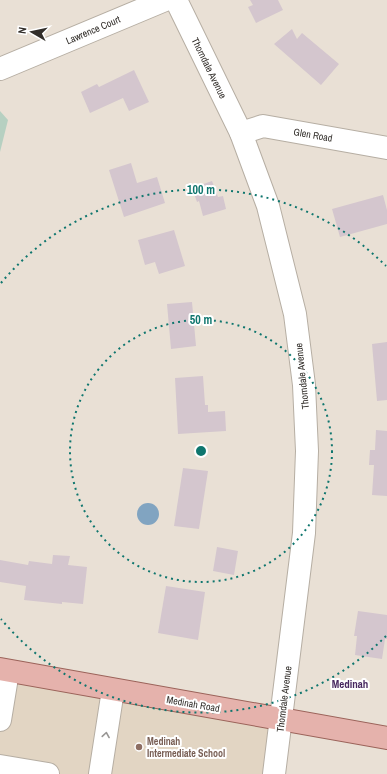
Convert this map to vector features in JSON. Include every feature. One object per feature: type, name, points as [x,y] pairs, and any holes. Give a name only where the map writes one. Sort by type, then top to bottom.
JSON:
[{"type":"main road","name":"Medinah Road","points":[[4,670],[387,738]]},
{"type":"street","name":"Lawrence Court","points":[[0,69],[165,0]]},
{"type":"street","name":"Thorndale Avenue","points":[[176,0],[240,133],[268,206],[295,314],[304,385],[307,451],[304,533],[282,720],[274,774]]},
{"type":"street","name":"Glen Road","points":[[240,133],[263,126],[387,148]]},
{"type":"street","points":[[0,720],[4,670]]},
{"type":"street","points":[[100,774],[113,690]]},
{"type":"street","points":[[0,766],[48,774]]},
{"type":"shaded area","name":"Medinah Intermediate School","points":[[0,671],[282,721],[275,774],[0,774]]},
{"type":"green space","points":[[0,111],[8,120],[0,152]]},
{"type":"water","points":[[144,503],[152,503],[159,510],[159,518],[152,525],[144,525],[137,518],[137,510]]},
{"type":"building","points":[[250,0],[278,0],[283,10],[256,23],[248,7],[253,5]]},
{"type":"building","points":[[292,29],[297,39],[302,33],[339,64],[321,85],[274,44]]},
{"type":"building","points":[[134,70],[149,102],[129,111],[123,98],[90,113],[81,92],[97,84],[99,87]]},
{"type":"building","points":[[131,163],[137,183],[157,177],[165,203],[124,217],[109,170]]},
{"type":"building","points":[[212,181],[218,197],[223,196],[226,209],[203,216],[199,201],[197,202],[192,188]]},
{"type":"building","points":[[383,195],[387,210],[387,224],[340,237],[332,209]]},
{"type":"building","points":[[174,230],[185,266],[159,274],[155,262],[145,265],[138,240]]},
{"type":"building","points":[[192,302],[196,346],[171,349],[167,304]]},
{"type":"building","points":[[387,342],[387,400],[377,401],[372,344]]},
{"type":"building","points":[[203,376],[205,405],[208,405],[208,412],[225,411],[226,431],[178,434],[175,378]]},
{"type":"building","points":[[376,430],[387,431],[387,496],[372,495],[374,465],[369,465],[370,450],[375,450]]},
{"type":"building","points":[[183,468],[208,471],[199,529],[174,526]]},
{"type":"building","points":[[217,547],[238,551],[234,575],[213,571]]},
{"type":"building","points":[[53,555],[70,556],[68,565],[87,567],[83,604],[62,602],[62,604],[24,600],[26,586],[0,582],[0,560],[28,565],[29,561],[52,564]]},
{"type":"building","points":[[166,586],[205,592],[198,640],[158,633]]},
{"type":"building","points":[[358,611],[387,615],[387,639],[385,639],[382,659],[355,655],[357,636],[354,636]]},
{"type":"place","name":"Medinah Intermediate School","points":[[139,747]]},
{"type":"district","name":"Medinah","points":[[350,684]]}]
